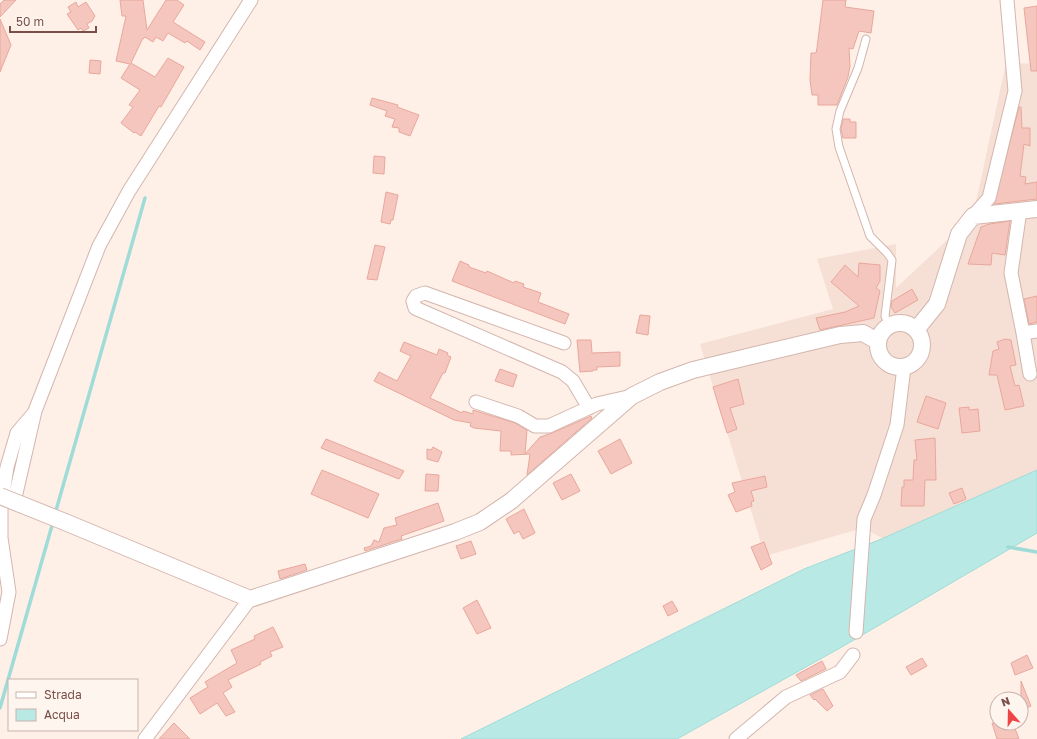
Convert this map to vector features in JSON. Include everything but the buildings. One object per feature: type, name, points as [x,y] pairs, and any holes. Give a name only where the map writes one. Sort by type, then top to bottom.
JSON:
[{"type":"street","points":[[250,599],[7,499],[35,411],[99,246],[129,191],[251,0]]},
{"type":"street","points":[[916,330],[937,304],[959,234],[989,198],[1015,91],[1007,0]]},
{"type":"street","points":[[973,216],[1037,209]]},
{"type":"street","points":[[1020,210],[1011,273],[1030,374]]},
{"type":"street","points":[[564,343],[425,293],[416,296],[413,301],[415,308],[562,372],[573,381],[589,408]]},
{"type":"street","points":[[898,323],[908,324],[916,330],[921,338],[922,348],[919,357],[913,364],[904,368],[893,367],[884,361],[878,352],[878,341],[881,332],[889,326],[898,323]]},
{"type":"street","points":[[1023,333],[1037,331]]},
{"type":"street","points":[[476,402],[518,416],[535,426],[549,426],[597,404],[632,396],[660,382],[693,370],[840,335],[863,333],[878,341]]},
{"type":"street","points":[[856,632],[864,519],[874,495],[897,425],[904,368]]},
{"type":"street","points":[[145,739],[250,599],[455,532],[480,522],[517,496],[632,396]]},
{"type":"street","points":[[0,639],[9,592],[2,538],[1,507],[7,467],[17,433],[35,411]]},
{"type":"street","points":[[736,739],[786,697],[840,672],[853,655]]},
{"type":"lane","points":[[866,39],[858,68],[840,111],[836,129],[839,147],[870,236],[892,260],[885,316],[889,326]]},
{"type":"shaded area","points":[[1006,63],[1037,64],[1037,472],[894,544],[863,528],[765,556],[700,344],[833,309],[817,259],[896,244],[896,288],[973,216]]},
{"type":"water","points":[[1037,470],[1037,533],[840,648],[677,739],[461,739],[804,569],[879,540]]},
{"type":"waterway","points":[[55,514],[145,198]]},
{"type":"waterway","points":[[8,679],[53,522]]},
{"type":"waterway","points":[[1008,547],[1037,552]]},
{"type":"waterway","points":[[0,708],[8,680]]}]
